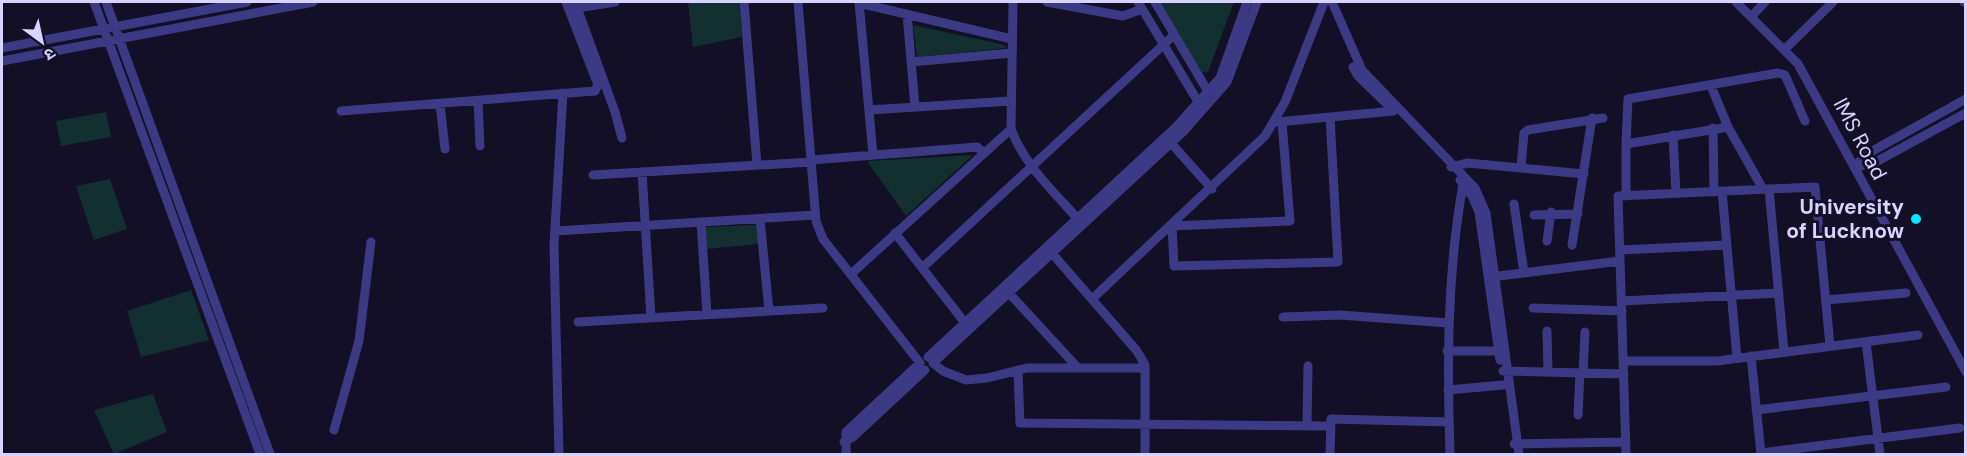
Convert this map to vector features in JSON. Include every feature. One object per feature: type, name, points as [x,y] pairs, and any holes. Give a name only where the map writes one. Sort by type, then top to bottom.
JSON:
[{"type":"street","points":[[94,2],[260,454]]},
{"type":"street","points":[[106,2],[270,454]]},
{"type":"street","points":[[2,48],[247,2]]},
{"type":"street","points":[[2,61],[313,2]]},
{"type":"street","points":[[341,111],[595,91],[598,85],[566,2]]},
{"type":"street","points":[[615,2],[576,5],[615,112],[622,138]]},
{"type":"street","points":[[744,2],[757,165]]},
{"type":"street","points":[[798,2],[815,215],[823,238],[927,363],[966,380],[1018,370],[1145,368]]},
{"type":"street","points":[[873,155],[859,2],[1012,39]]},
{"type":"street","points":[[1013,2],[1011,129],[1017,146],[1031,167],[1077,218]]},
{"type":"street","points":[[1047,2],[1087,5],[1123,16],[1140,5],[1200,106]]},
{"type":"street","points":[[1155,2],[1210,95]]},
{"type":"street","points":[[1210,95],[1220,78],[1247,2]]},
{"type":"street","points":[[927,363],[964,323],[1171,144],[1200,106],[1227,82],[1257,2]]},
{"type":"street","points":[[1324,2],[1353,60],[1452,167],[1475,188],[1486,213],[1499,351],[1504,371],[1503,385],[1514,448],[1519,454]]},
{"type":"street","points":[[1092,299],[1212,189],[1278,122],[1324,2]]},
{"type":"street","points":[[1332,2],[1358,76],[1418,131]]},
{"type":"street","name":"IMS Road","points":[[1736,2],[1798,64],[1965,372]]},
{"type":"street","points":[[1751,16],[1766,2]]},
{"type":"street","points":[[1784,50],[1833,2]]},
{"type":"street","points":[[907,14],[915,107]]},
{"type":"street","points":[[922,268],[1162,43],[1174,35]]},
{"type":"street","points":[[911,62],[1012,53]]},
{"type":"street","points":[[1626,196],[1628,99],[1778,73],[1785,75],[1805,121]]},
{"type":"street","points":[[1711,86],[1728,126],[1766,189],[1784,352]]},
{"type":"street","points":[[559,454],[555,231],[563,93]]},
{"type":"street","points":[[1854,167],[1867,154],[1965,99]]},
{"type":"street","points":[[478,101],[480,146]]},
{"type":"street","points":[[869,110],[1011,101]]},
{"type":"street","points":[[440,104],[445,149]]},
{"type":"street","points":[[846,454],[844,442],[846,432],[1009,293],[1077,218],[1200,106]]},
{"type":"street","points":[[1278,122],[1394,111]]},
{"type":"street","points":[[1854,167],[1872,164],[1965,113]]},
{"type":"street","points":[[1172,226],[1174,266],[1338,262],[1330,117]]},
{"type":"street","points":[[1572,245],[1592,118]]},
{"type":"street","points":[[1521,166],[1524,133],[1528,130],[1603,118]]},
{"type":"street","points":[[1172,226],[1290,221],[1278,122]]},
{"type":"street","points":[[1626,144],[1728,126]]},
{"type":"street","points":[[1713,128],[1737,358]]},
{"type":"street","points":[[851,274],[1011,129]]},
{"type":"street","points":[[1673,135],[1676,194]]},
{"type":"street","points":[[1171,144],[1212,189]]},
{"type":"street","points":[[593,175],[757,165],[977,147],[984,153]]},
{"type":"street","points":[[1452,167],[1468,163],[1521,166],[1584,174]]},
{"type":"street","points":[[1452,167],[1479,212],[1491,277],[1514,448]]},
{"type":"street","points":[[642,172],[651,318]]},
{"type":"street","points":[[1450,454],[1448,323],[1454,237],[1463,183]]},
{"type":"street","points":[[1626,454],[1618,196],[1815,186],[1830,346]]},
{"type":"street","points":[[1514,204],[1524,273]]},
{"type":"street","points":[[1534,215],[1551,212],[1578,214]]},
{"type":"street","points":[[1547,242],[1551,212]]},
{"type":"street","points":[[555,231],[815,215]]},
{"type":"street","points":[[760,219],[769,311]]},
{"type":"street","points":[[701,222],[707,314]]},
{"type":"street","points":[[895,233],[964,323]]},
{"type":"street","points":[[334,430],[359,341],[371,242]]},
{"type":"street","points":[[1620,250],[1727,245]]},
{"type":"street","points":[[1049,250],[1137,351],[1145,368],[1145,454]]},
{"type":"street","points":[[189,262],[199,259]]},
{"type":"street","points":[[1491,277],[1620,261]]},
{"type":"street","points":[[1009,293],[1078,368]]},
{"type":"street","points":[[1826,300],[1906,293]]},
{"type":"street","points":[[1533,308],[1622,306],[1779,294]]},
{"type":"street","points":[[578,322],[823,308]]},
{"type":"street","points":[[1283,317],[1340,315],[1448,323]]},
{"type":"street","points":[[1546,331],[1548,372]]},
{"type":"street","points":[[1578,415],[1585,332]]},
{"type":"street","points":[[1624,361],[1717,361],[1918,335]]},
{"type":"street","points":[[1866,342],[1880,454]]},
{"type":"street","points":[[1447,351],[1499,351]]},
{"type":"street","points":[[1751,356],[1761,454],[1960,428]]},
{"type":"street","points":[[1307,425],[1308,366]]},
{"type":"street","points":[[1018,370],[1020,423],[1330,426]]},
{"type":"street","points":[[1504,371],[1624,374]]},
{"type":"street","points":[[1448,390],[1503,385]]},
{"type":"street","points":[[1756,410],[1946,387]]},
{"type":"street","points":[[1330,454],[1330,419],[1449,422]]},
{"type":"street","points":[[1514,448],[1625,441]]},
{"type":"green space","points":[[688,2],[739,2],[742,37],[693,47]]},
{"type":"green space","points":[[1159,2],[1234,2],[1208,72],[1199,73]]},
{"type":"green space","points":[[913,25],[1005,45],[1006,48],[917,57]]},
{"type":"green space","points":[[106,112],[111,137],[61,146],[56,121]]},
{"type":"green space","points":[[973,155],[906,216],[867,161]]},
{"type":"green space","points":[[110,179],[127,229],[94,240],[76,186]]},
{"type":"green space","points":[[756,225],[758,244],[707,249],[706,227]]},
{"type":"green space","points":[[191,290],[209,340],[141,357],[127,311]]},
{"type":"green space","points":[[153,394],[167,432],[114,454],[94,410]]},
{"type":"place","name":"University of Lucknow","points":[[1916,219]]}]
